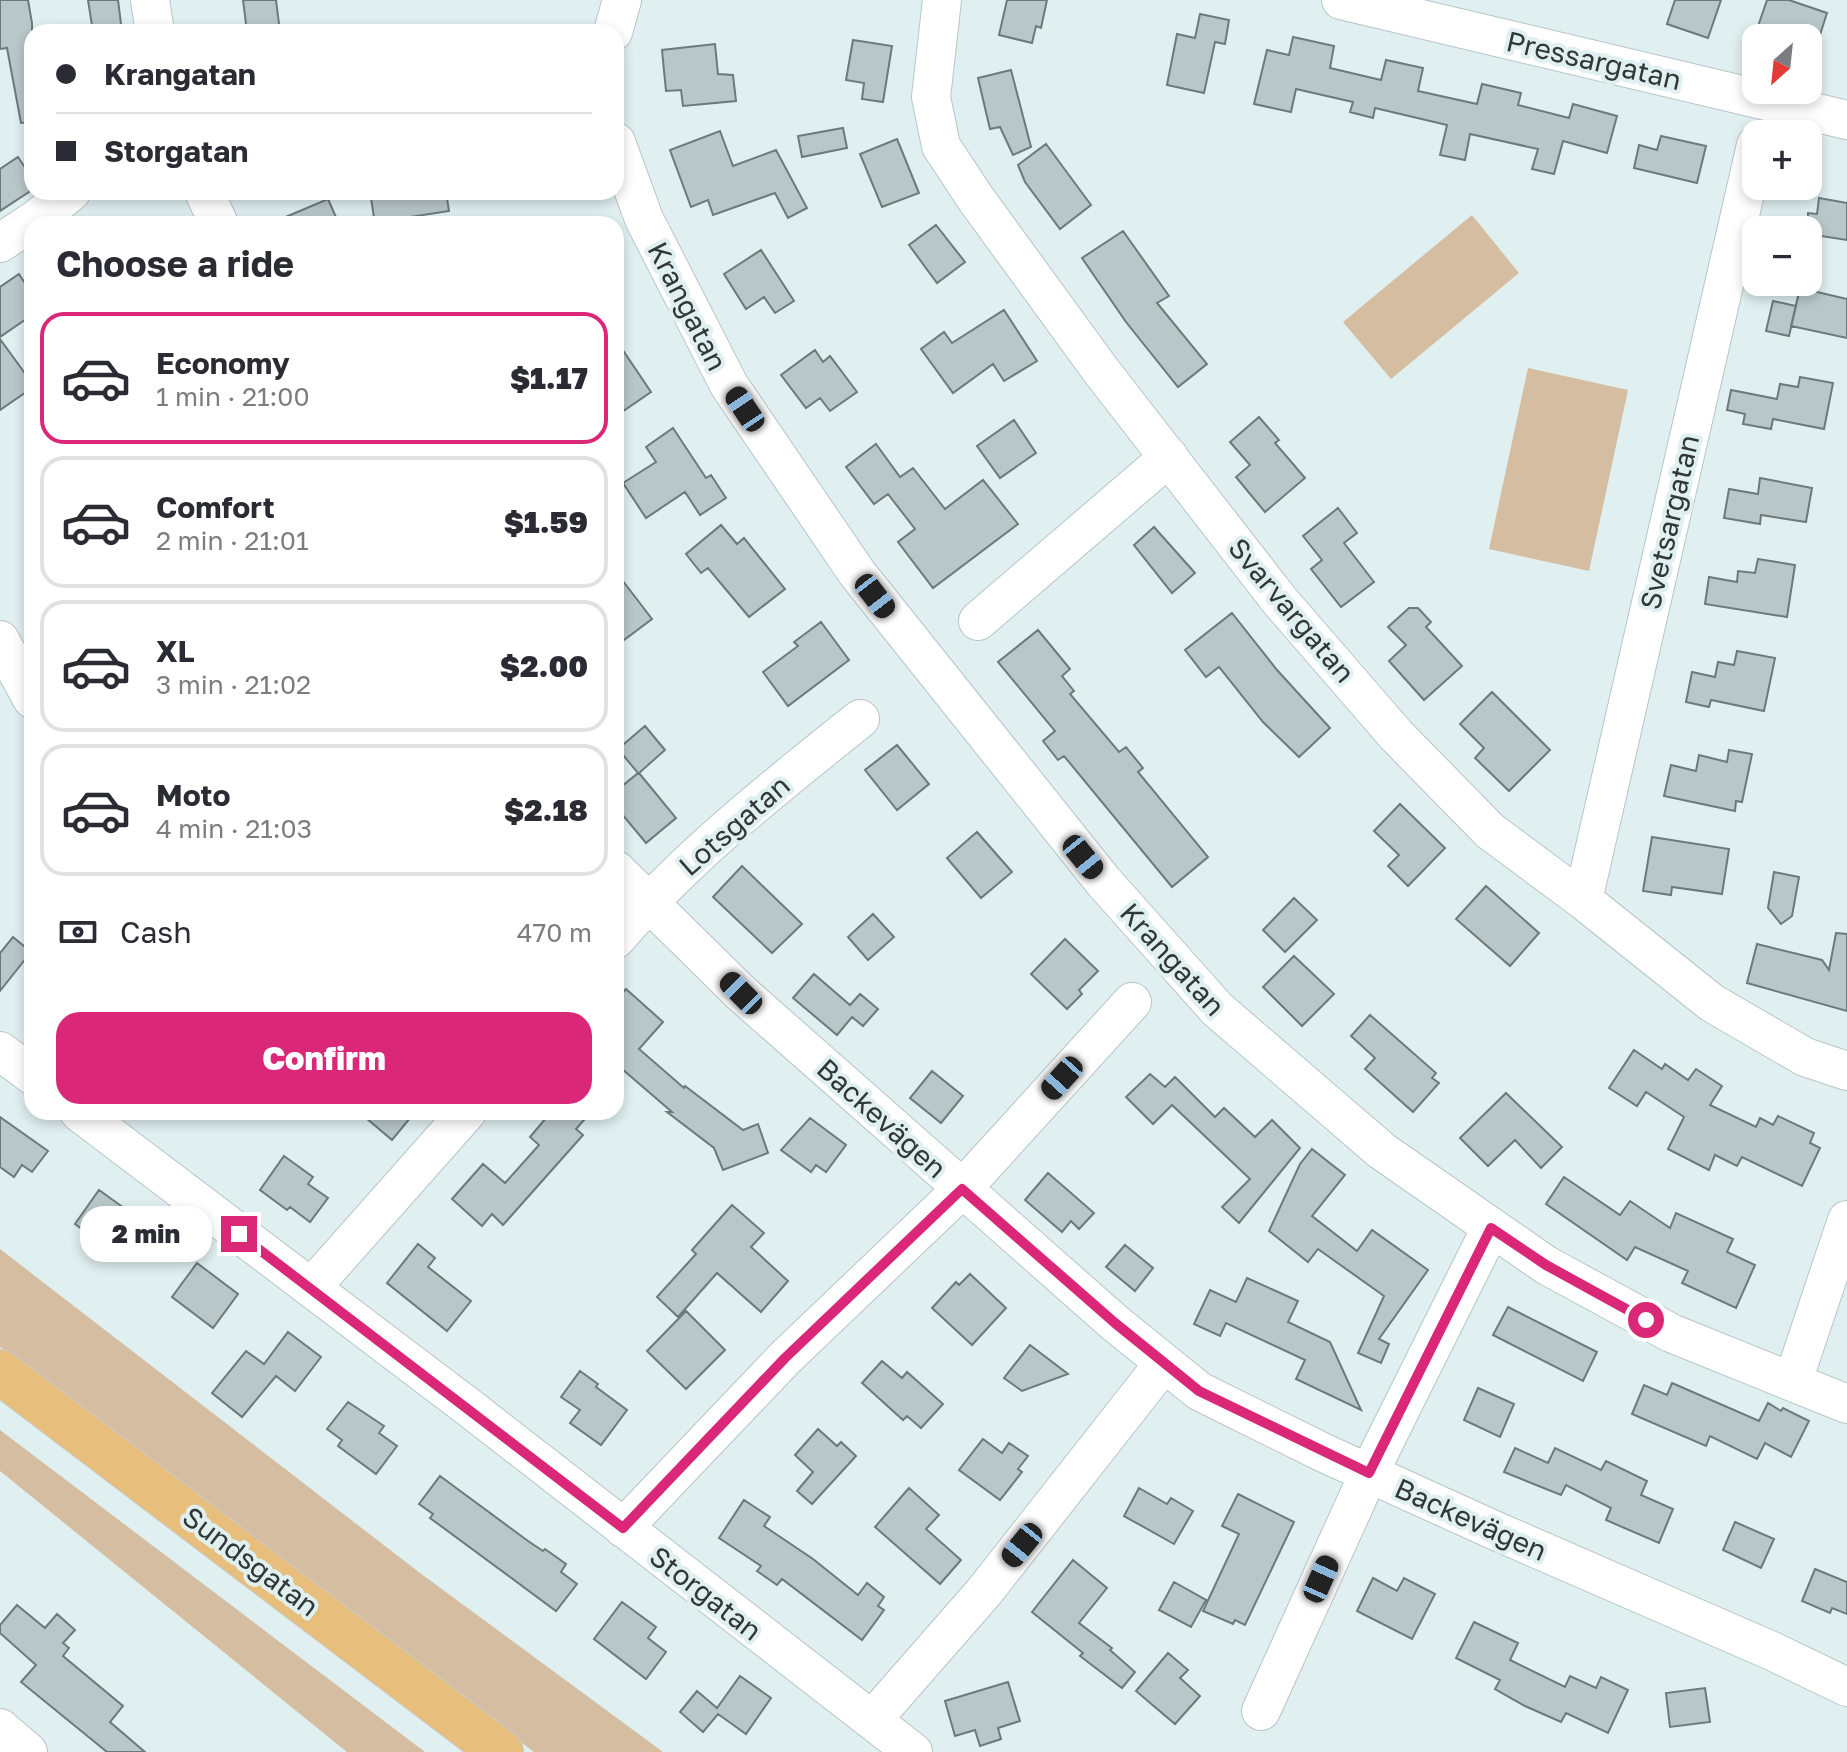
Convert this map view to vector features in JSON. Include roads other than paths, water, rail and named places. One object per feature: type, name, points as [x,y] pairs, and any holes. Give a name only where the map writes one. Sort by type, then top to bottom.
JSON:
[{"type":"main road","name":"Sundsgatan","points":[[0,1372],[501,1752]]},
{"type":"street","points":[[150,0],[154,24]]},
{"type":"street","points":[[615,24],[622,0]]},
{"type":"street","name":"Svarvargatan","points":[[942,0],[931,97],[941,146],[1075,335],[1280,601],[1396,735],[1490,831],[1583,900],[1712,1003],[1805,1057],[1847,1071]]},
{"type":"street","name":"Pressargatan","points":[[1341,0],[1762,118],[1847,120]]},
{"type":"street","name":"Krangatan","points":[[624,164],[644,219],[729,385],[857,573],[1093,869],[1217,1009],[1382,1151],[1546,1265],[1671,1333],[1847,1404]]},
{"type":"street","points":[[40,216],[61,200]]},
{"type":"street","name":"Svetsargatan","points":[[1583,900],[1743,200]]},
{"type":"street","points":[[0,243],[24,227]]},
{"type":"street","points":[[978,621],[1169,457]]},
{"type":"street","points":[[0,640],[24,684]]},
{"type":"street","name":"Lotsgatan","points":[[624,930],[648,902],[728,826],[860,719]]},
{"type":"street","name":"Backevägen","points":[[624,878],[741,993],[962,1189],[1199,1391],[1369,1473],[1847,1687]]},
{"type":"street","points":[[623,1528],[785,1358],[962,1189],[1132,1002]]},
{"type":"street","points":[[0,1051],[24,1068]]},
{"type":"street","name":"Storgatan","points":[[90,1120],[913,1752]]},
{"type":"street","points":[[311,1288],[460,1120]]},
{"type":"street","points":[[1791,1380],[1847,1220]]},
{"type":"street","points":[[1261,1711],[1369,1473],[1491,1228]]},
{"type":"street","points":[[872,1720],[984,1592],[1164,1363]]},
{"type":"street","points":[[0,1728],[28,1752]]}]
